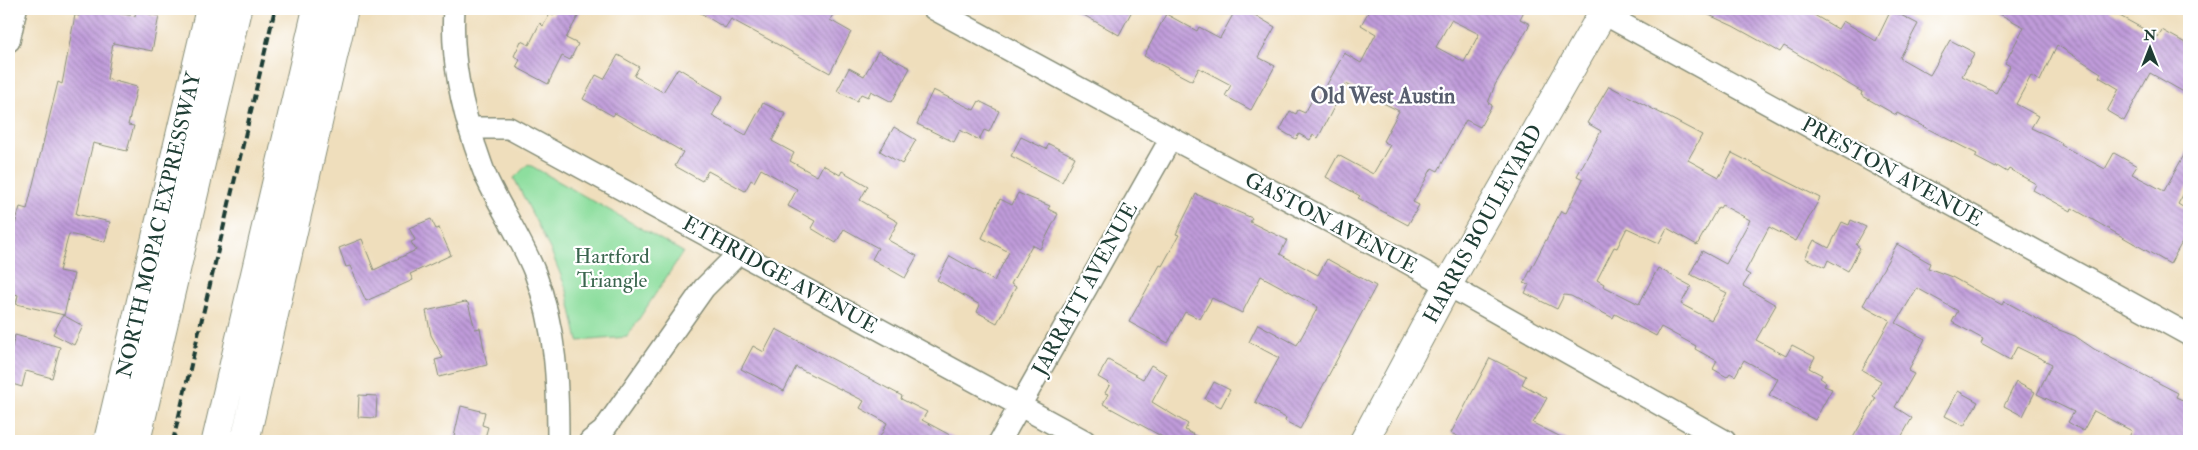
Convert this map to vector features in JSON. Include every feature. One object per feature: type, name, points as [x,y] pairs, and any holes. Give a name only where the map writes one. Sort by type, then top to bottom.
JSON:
[{"type":"main road","name":"NORTH MOPAC EXPRESSWAY","points":[[108,441],[210,9]]},
{"type":"main road","points":[[136,441],[238,9]]},
{"type":"main road","points":[[216,441],[317,9]]},
{"type":"main road","points":[[244,441],[344,9]]},
{"type":"main road","name":"HARRIS BOULEVARD","points":[[1364,441],[1447,286],[1601,10]]},
{"type":"street","points":[[9,40],[16,9]]},
{"type":"street","points":[[454,9],[455,72],[469,128],[486,178],[535,273],[555,347],[558,441]]},
{"type":"street","name":"GASTON AVENUE","points":[[934,9],[1170,138],[1394,256],[1724,441]]},
{"type":"street","name":"PRESTON AVENUE","points":[[1601,10],[2189,335]]},
{"type":"street","name":"ETHRIDGE AVENUE","points":[[469,128],[509,128],[1086,441]]},
{"type":"street","name":"JARRATT AVENUE","points":[[1000,441],[1170,138]]},
{"type":"street","points":[[590,441],[603,431],[704,288],[739,253]]},
{"type":"green space","name":"Hartford Triangle","points":[[528,164],[683,252],[627,337],[578,341],[567,291],[551,251],[514,178]]},
{"type":"building","points":[[80,9],[92,9],[135,16],[136,11],[159,16],[152,51],[113,43],[107,79],[137,87],[128,125],[134,126],[127,151],[93,143],[76,214],[110,222],[105,242],[69,234],[59,271],[74,274],[64,315],[16,304],[18,295],[9,292],[9,276],[14,255],[9,253],[9,245],[20,207],[27,209],[58,82],[62,84],[75,15],[79,16]]},
{"type":"building","points":[[556,9],[582,9],[566,38],[578,44],[570,60],[562,56],[548,84],[516,67],[520,60],[514,56],[521,41],[529,45],[540,23],[543,26],[550,14],[553,15]]},
{"type":"building","points":[[694,9],[836,9],[830,20],[851,32],[830,73],[731,19],[725,28]]},
{"type":"building","points":[[1073,9],[1133,9],[1119,35]]},
{"type":"building","points":[[1236,9],[1256,9],[1253,14],[1275,27],[1258,57],[1275,66],[1251,110],[1225,96],[1231,85],[1199,68],[1192,81],[1144,56],[1166,14],[1197,31],[1199,27],[1220,38]]},
{"type":"building","points":[[1370,9],[1525,9],[1520,19],[1530,24],[1495,85],[1488,103],[1492,105],[1480,127],[1466,120],[1438,171],[1432,168],[1413,202],[1419,205],[1408,225],[1358,198],[1360,196],[1326,177],[1338,155],[1373,174],[1390,145],[1383,141],[1399,111],[1346,84],[1318,138],[1313,135],[1310,140],[1299,134],[1296,139],[1280,130],[1290,111],[1296,114],[1298,110],[1305,113],[1313,98],[1318,101],[1344,53],[1361,63],[1376,34],[1361,25]],"holes":[[[1451,20],[1479,34],[1464,62],[1436,47]]]},
{"type":"building","points":[[1696,9],[1804,9],[1838,29],[1843,21],[1876,41],[1891,10],[1918,24],[1900,58],[1930,75],[1950,40],[1975,53],[1962,76],[1996,93],[2010,66],[2005,63],[2024,27],[1990,9],[2107,9],[2158,37],[2162,30],[2189,45],[2189,95],[2150,73],[2124,121],[2107,111],[2119,89],[2099,77],[2101,73],[2057,45],[2040,81],[2031,76],[2016,104],[2038,116],[2031,128],[2053,138],[2062,143],[2061,145],[2105,169],[2114,153],[2137,166],[2132,174],[2164,191],[2189,146],[2189,184],[2178,204],[2189,211],[2189,230],[2170,264],[2072,208],[2071,211],[2033,190],[2036,184],[2009,169],[2007,172],[1997,166],[1996,168],[1975,157],[1977,154],[1897,113],[1896,115],[1861,95],[1862,92],[1784,46],[1780,52],[1733,26]]},
{"type":"building","points":[[878,51],[910,68],[892,102],[871,91],[868,97],[861,94],[857,101],[837,91],[849,68],[864,76]]},
{"type":"building","points":[[618,55],[639,67],[634,76],[663,92],[678,68],[698,80],[723,96],[712,116],[746,135],[763,103],[786,114],[772,141],[794,153],[790,161],[817,176],[823,165],[840,175],[842,171],[868,186],[860,200],[898,222],[888,240],[917,256],[905,278],[872,259],[878,248],[844,229],[836,243],[811,228],[815,221],[788,206],[797,189],[761,169],[754,182],[751,180],[745,191],[708,171],[702,181],[675,166],[683,152],[615,113],[613,116],[583,99],[596,75],[604,79]]},
{"type":"building","points":[[1609,86],[1702,135],[1688,160],[1719,177],[1732,153],[1820,198],[1796,241],[1769,227],[1745,272],[1750,275],[1743,286],[1776,305],[1756,340],[1786,356],[1792,345],[1815,357],[1809,368],[1822,375],[1820,378],[1826,382],[1824,386],[1832,389],[1815,420],[1769,395],[1778,379],[1744,360],[1735,376],[1730,373],[1727,377],[1713,369],[1717,361],[1695,349],[1696,346],[1661,327],[1656,336],[1615,314],[1613,318],[1571,296],[1564,295],[1557,309],[1525,293],[1529,285],[1524,283],[1561,211],[1566,213],[1583,179],[1577,176],[1601,131],[1587,123]],"holes":[[[1722,205],[1750,220],[1726,264],[1702,251],[1690,274],[1727,293],[1711,320],[1681,304],[1691,286],[1658,268],[1639,304],[1603,286],[1604,284],[1597,280],[1614,247],[1617,248],[1627,228],[1659,243],[1667,228],[1697,245],[1718,207],[1720,208]]]},
{"type":"building","points":[[933,90],[974,110],[979,101],[999,111],[989,132],[984,130],[979,140],[960,130],[954,142],[917,124]]},
{"type":"building","points":[[894,127],[916,140],[902,164],[880,151]]},
{"type":"building","points":[[1021,137],[1046,149],[1049,144],[1075,157],[1062,182],[1011,156]]},
{"type":"building","points":[[1018,193],[1050,206],[1048,209],[1058,214],[1040,249],[1032,245],[1011,284],[1016,287],[997,323],[977,312],[980,305],[937,280],[950,256],[994,281],[1009,252],[982,238],[1000,199],[1012,205]]},
{"type":"building","points":[[1196,194],[1252,218],[1250,222],[1287,240],[1280,254],[1318,275],[1327,259],[1376,286],[1300,429],[1285,421],[1286,418],[1255,402],[1279,358],[1249,342],[1258,324],[1297,345],[1318,307],[1261,276],[1242,313],[1212,298],[1200,319],[1185,312],[1168,343],[1129,322],[1160,265],[1162,266],[1179,235],[1176,234]]},
{"type":"building","points":[[431,219],[436,229],[439,228],[451,255],[410,274],[413,280],[366,301],[350,266],[346,267],[339,248],[362,239],[374,270],[416,250],[411,242],[415,240],[409,228]]},
{"type":"building","points":[[1851,220],[1866,227],[1856,245],[1860,248],[1848,271],[1828,260],[1825,267],[1805,258],[1814,240],[1829,248],[1842,222],[1849,225]]},
{"type":"building","points":[[1897,244],[1930,263],[1928,268],[1952,277],[2002,305],[2004,301],[2054,328],[2075,336],[2094,349],[2178,393],[2176,397],[2189,403],[2189,433],[2185,441],[2127,441],[2132,431],[2094,411],[2083,431],[2068,422],[2074,412],[2037,394],[2052,364],[2017,347],[2010,360],[1981,344],[1983,339],[1952,322],[1958,311],[1917,288],[1896,323],[1925,339],[1908,371],[1914,374],[1895,407],[1912,418],[1899,441],[1851,441],[1876,398],[1873,396],[1881,381],[1862,370],[1890,320],[1863,305]]},
{"type":"building","points":[[465,302],[468,303],[475,329],[480,328],[487,365],[439,377],[435,360],[443,358],[431,335],[426,311]]},
{"type":"building","points":[[63,315],[83,326],[74,345],[53,334]]},
{"type":"building","points":[[776,329],[902,396],[901,399],[927,412],[922,420],[961,441],[878,441],[887,423],[860,408],[864,401],[796,367],[784,391],[741,369],[753,346],[764,352]]},
{"type":"building","points":[[15,335],[60,347],[52,378],[26,371],[22,387],[9,383],[9,347],[12,347]]},
{"type":"building","points":[[1490,358],[1526,376],[1522,384],[1547,398],[1533,423],[1569,441],[1467,441],[1451,433]]},
{"type":"building","points":[[1108,360],[1143,379],[1151,365],[1167,374],[1152,402],[1188,424],[1185,430],[1206,441],[1170,441],[1103,404],[1108,394],[1105,393],[1110,384],[1098,377]]},
{"type":"building","points":[[1214,382],[1230,390],[1221,407],[1205,399]]},
{"type":"building","points":[[2016,382],[2035,392],[2023,416],[2004,406]]},
{"type":"building","points":[[1958,391],[1978,402],[1964,426],[1945,416]]},
{"type":"building","points":[[359,395],[377,396],[376,418],[358,417]]},
{"type":"building","points":[[461,406],[485,412],[482,425],[488,427],[484,441],[453,441]]},
{"type":"railway","points":[[173,441],[275,9]]},
{"type":"district","name":"Old West Austin","points":[[1383,96]]}]
